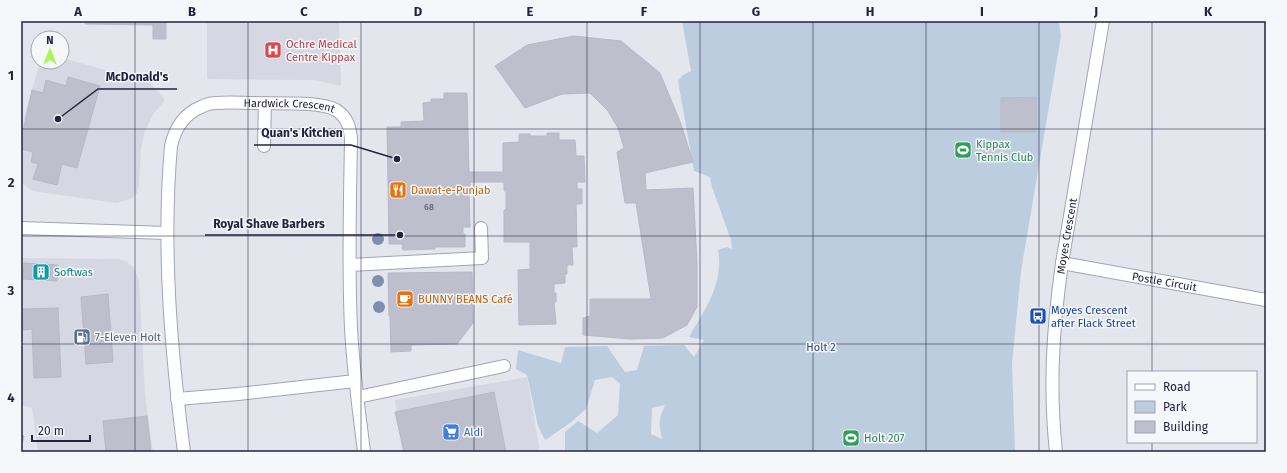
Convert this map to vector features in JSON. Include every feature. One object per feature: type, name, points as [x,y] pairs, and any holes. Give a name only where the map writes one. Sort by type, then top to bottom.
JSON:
[{"type":"street","name":"Moyes Crescent","points":[[1056,452],[1053,421],[1052,370],[1055,318],[1062,262],[1103,21]]},
{"type":"street","name":"Hardwick Crescent","points":[[184,452],[177,399],[168,288],[167,233],[171,146],[173,136],[181,122],[189,114],[208,104],[215,103],[305,104],[331,108],[343,116],[348,123],[351,139],[349,248],[351,329],[355,381],[364,452]]},
{"type":"street","points":[[264,146],[265,103]]},
{"type":"street","points":[[21,228],[167,233]]},
{"type":"street","points":[[350,265],[482,258],[481,228]]},
{"type":"street","name":"Postle Circuit","points":[[1062,262],[1266,300]]},
{"type":"street","points":[[358,397],[504,366]]},
{"type":"street","points":[[177,399],[355,381]]},
{"type":"shaded area","name":"Ochre Medical Centre Kippax","points":[[207,21],[339,21],[341,86],[314,80],[207,79]]},
{"type":"shaded area","points":[[70,60],[149,82],[165,100],[154,113],[145,131],[141,149],[139,185],[137,193],[131,199],[116,203],[32,191],[21,182],[21,135],[25,113],[38,70],[70,70]]},
{"type":"shaded area","name":"7-Eleven Holt","points":[[21,258],[119,259],[127,262],[133,267],[139,280],[145,394],[153,452],[38,452],[32,408],[21,405]]},
{"type":"shaded area","points":[[527,377],[540,452],[402,452],[395,400]]},
{"type":"green space","name":"Holt 2","points":[[682,21],[1059,21],[1061,36],[1021,271],[1012,364],[1015,450],[1034,452],[565,452],[565,432],[578,421],[597,433],[618,415],[620,384],[612,377],[595,380],[586,409],[570,423],[545,440],[538,426],[527,375],[516,369],[518,350],[561,363],[565,347],[607,346],[625,372],[637,370],[644,346],[684,345],[694,357],[704,340],[689,337],[707,306],[716,285],[719,262],[718,250],[727,247],[732,249],[731,240],[712,187],[710,177],[694,171],[678,81],[683,75],[691,71]],"holes":[[[665,405],[660,422],[662,439],[651,434],[652,408]]]},
{"type":"building","points":[[85,21],[166,21],[166,39],[153,39],[153,25],[85,24]]},
{"type":"building","points":[[574,36],[621,41],[660,73],[681,124],[693,162],[645,173],[646,190],[693,188],[697,262],[697,307],[687,325],[663,338],[630,339],[583,335],[583,318],[590,316],[590,299],[651,299],[636,203],[625,203],[617,152],[624,148],[618,128],[608,111],[590,93],[562,94],[525,108],[495,66],[527,45]]},
{"type":"building","points":[[68,77],[100,86],[77,168],[62,164],[57,185],[33,179],[38,164],[31,162],[33,152],[21,149],[21,141],[32,90],[43,93],[46,80],[66,86]]},
{"type":"building","points":[[444,93],[467,93],[469,172],[503,172],[503,143],[519,142],[519,134],[530,134],[530,136],[547,136],[547,133],[559,133],[559,140],[575,140],[576,156],[584,156],[585,182],[577,182],[577,189],[582,189],[582,204],[576,204],[577,247],[572,247],[573,265],[567,265],[565,283],[554,284],[554,293],[556,293],[556,302],[554,302],[556,324],[519,325],[518,270],[530,269],[530,242],[504,242],[504,210],[506,210],[506,191],[504,191],[504,182],[470,182],[470,227],[463,227],[463,234],[465,234],[465,247],[435,247],[435,249],[403,250],[402,244],[389,244],[387,127],[401,127],[401,122],[424,121],[423,103],[431,102],[431,99],[444,99]]},
{"type":"building","points":[[1036,97],[1036,132],[1001,132],[1001,98]]},
{"type":"building","name":"Softwas","points":[[24,263],[58,265],[57,281],[23,279]]},
{"type":"building","points":[[472,272],[473,323],[457,344],[411,345],[411,351],[391,352],[388,273]]},
{"type":"building","points":[[108,294],[113,362],[86,364],[81,297]]},
{"type":"building","points":[[58,308],[61,377],[34,378],[32,329],[23,330],[22,309]]},
{"type":"building","name":"Aldi","points":[[494,392],[506,452],[404,452],[395,412]]},
{"type":"building","points":[[147,416],[151,452],[106,452],[103,421]]},
{"type":"building","points":[[21,435],[24,436],[21,449]]},
{"type":"place","name":"Ochre Medical Centre Kippax","points":[[273,50]]},
{"type":"place","name":"McDonald's","points":[[58,119]]},
{"type":"place","name":"Kippax Tennis Club","points":[[963,150]]},
{"type":"place","name":"Quan's Kitchen","points":[[397,159]]},
{"type":"place","name":"Dawat-e-Punjab","points":[[398,190]]},
{"type":"place","name":"Royal Shave Barbers","points":[[400,235]]},
{"type":"place","name":"Softwas","points":[[41,272]]},
{"type":"place","name":"BUNNY BEANS Café","points":[[405,299]]},
{"type":"place","name":"Moyes Crescent after Flack Street","points":[[1038,316]]},
{"type":"place","name":"7-Eleven Holt","points":[[82,337]]},
{"type":"place","name":"Aldi","points":[[451,432]]},
{"type":"place","name":"Holt 207","points":[[851,438]]}]
